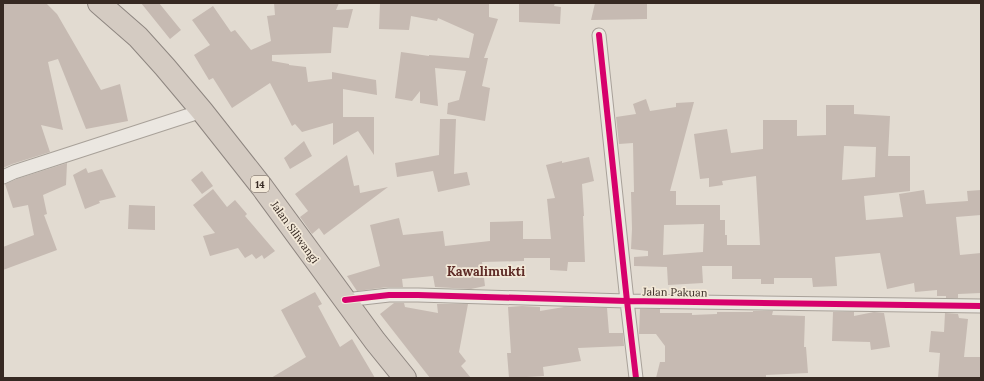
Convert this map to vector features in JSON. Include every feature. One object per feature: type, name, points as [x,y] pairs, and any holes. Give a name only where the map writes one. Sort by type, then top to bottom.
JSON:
[{"type":"highway","name":"Jalan Siliwangi","points":[[99,3],[138,37],[202,111],[267,192],[344,300],[405,378]]},
{"type":"street","points":[[599,35],[636,378]]},
{"type":"street","points":[[3,177],[14,172],[202,111]]},
{"type":"street","name":"Jalan Pakuan","points":[[344,300],[389,295],[418,295],[627,301],[981,306]]},
{"type":"building","points":[[3,3],[46,3],[57,14],[101,90],[120,84],[128,121],[86,129],[58,59],[48,62],[63,130],[41,125],[50,152],[3,168]]},
{"type":"building","points":[[141,3],[159,3],[181,30],[170,39]]},
{"type":"building","points":[[274,3],[339,3],[336,10],[353,9],[348,28],[333,27],[331,53],[272,55],[272,61],[306,67],[308,82],[332,79],[332,72],[376,80],[377,95],[343,89],[343,117],[374,117],[374,155],[358,131],[333,145],[333,123],[302,132],[295,124],[292,126],[270,83],[232,108],[213,78],[209,80],[194,55],[210,45],[192,20],[213,6],[231,32],[235,30],[251,50],[271,41],[267,16],[275,15]]},
{"type":"building","points":[[380,3],[489,3],[489,17],[498,19],[484,58],[488,58],[482,86],[490,88],[485,121],[447,114],[448,103],[459,100],[466,71],[435,68],[438,106],[420,103],[420,91],[412,101],[395,98],[401,52],[429,56],[469,58],[474,34],[438,18],[437,21],[411,16],[409,30],[379,29]]},
{"type":"building","points":[[519,3],[555,3],[554,6],[561,7],[560,24],[519,22]]},
{"type":"building","points":[[595,3],[647,3],[647,19],[591,20]]},
{"type":"building","points":[[646,99],[650,111],[676,107],[676,103],[694,102],[670,191],[676,191],[676,205],[720,205],[720,220],[725,220],[727,245],[760,245],[756,176],[722,181],[723,185],[709,187],[709,178],[700,179],[694,134],[727,129],[731,153],[763,149],[763,120],[797,120],[797,136],[826,135],[826,105],[854,105],[854,114],[890,116],[888,156],[910,156],[910,191],[864,196],[866,220],[903,217],[899,194],[924,190],[926,204],[968,201],[967,191],[981,190],[981,215],[956,217],[960,255],[981,253],[981,293],[958,294],[958,298],[946,298],[946,296],[937,296],[937,290],[915,292],[914,283],[887,289],[880,253],[835,257],[837,286],[813,287],[812,278],[774,278],[774,284],[761,284],[761,279],[732,279],[732,266],[702,266],[703,283],[668,285],[667,267],[634,266],[634,257],[648,256],[648,251],[631,249],[631,192],[634,192],[633,143],[619,144],[616,117],[636,114],[633,104]],"holes":[[[844,146],[876,147],[875,177],[842,180]],[[704,224],[703,252],[663,255],[664,225]]]},
{"type":"building","points":[[440,119],[456,119],[454,174],[467,172],[470,185],[438,192],[433,171],[397,177],[395,163],[439,155]]},
{"type":"building","points":[[304,141],[312,156],[290,169],[284,158]]},
{"type":"building","points":[[347,155],[354,186],[359,185],[360,193],[388,187],[324,235],[319,228],[312,234],[300,217],[308,211],[295,194]]},
{"type":"building","points":[[589,157],[594,181],[582,184],[585,262],[568,262],[567,271],[550,270],[550,258],[524,258],[524,261],[482,262],[485,286],[471,289],[435,287],[433,276],[402,279],[403,287],[388,287],[357,291],[347,276],[380,266],[370,225],[399,218],[403,235],[443,231],[445,246],[490,241],[490,222],[523,221],[523,239],[551,239],[547,199],[555,198],[546,165]]},
{"type":"building","points":[[67,163],[66,185],[43,195],[47,214],[44,215],[57,250],[3,270],[3,247],[34,235],[28,205],[13,208],[5,184]]},
{"type":"building","points":[[86,168],[88,173],[102,169],[116,197],[99,201],[100,203],[85,209],[73,175]]},
{"type":"building","points":[[202,171],[213,186],[202,194],[191,180]]},
{"type":"building","points":[[213,189],[227,207],[235,200],[247,214],[245,216],[275,251],[264,259],[262,255],[256,259],[252,254],[245,258],[238,248],[210,256],[203,236],[215,233],[193,205]]},
{"type":"building","points":[[129,205],[155,206],[155,230],[128,229]]},
{"type":"building","points":[[315,292],[322,304],[318,306],[340,347],[352,339],[375,378],[271,378],[306,357],[281,310]]},
{"type":"building","points":[[394,303],[404,303],[405,307],[438,313],[437,304],[468,304],[459,352],[466,361],[461,366],[471,378],[430,378],[380,314]]},
{"type":"building","points":[[508,307],[540,307],[540,311],[564,307],[607,308],[609,333],[623,333],[624,346],[578,348],[581,361],[543,367],[544,376],[509,378],[507,353],[511,353]]},
{"type":"building","points":[[640,309],[660,309],[660,313],[692,313],[692,315],[717,314],[717,312],[773,311],[772,315],[805,316],[804,347],[806,347],[808,373],[766,375],[766,378],[656,378],[660,362],[665,362],[665,346],[656,334],[639,334]]},
{"type":"building","points":[[833,312],[854,312],[854,316],[874,312],[884,313],[890,347],[871,350],[870,342],[832,341]]},
{"type":"building","points":[[945,313],[958,314],[959,318],[968,319],[964,357],[981,357],[981,378],[938,378],[940,353],[929,352],[931,331],[944,332]]},
{"type":"cycle path","points":[[599,35],[636,378]]},
{"type":"cycle path","points":[[345,300],[389,295],[418,295],[627,301],[981,306]]},
{"type":"district","name":"Kawalimukti","points":[[486,271]]}]
